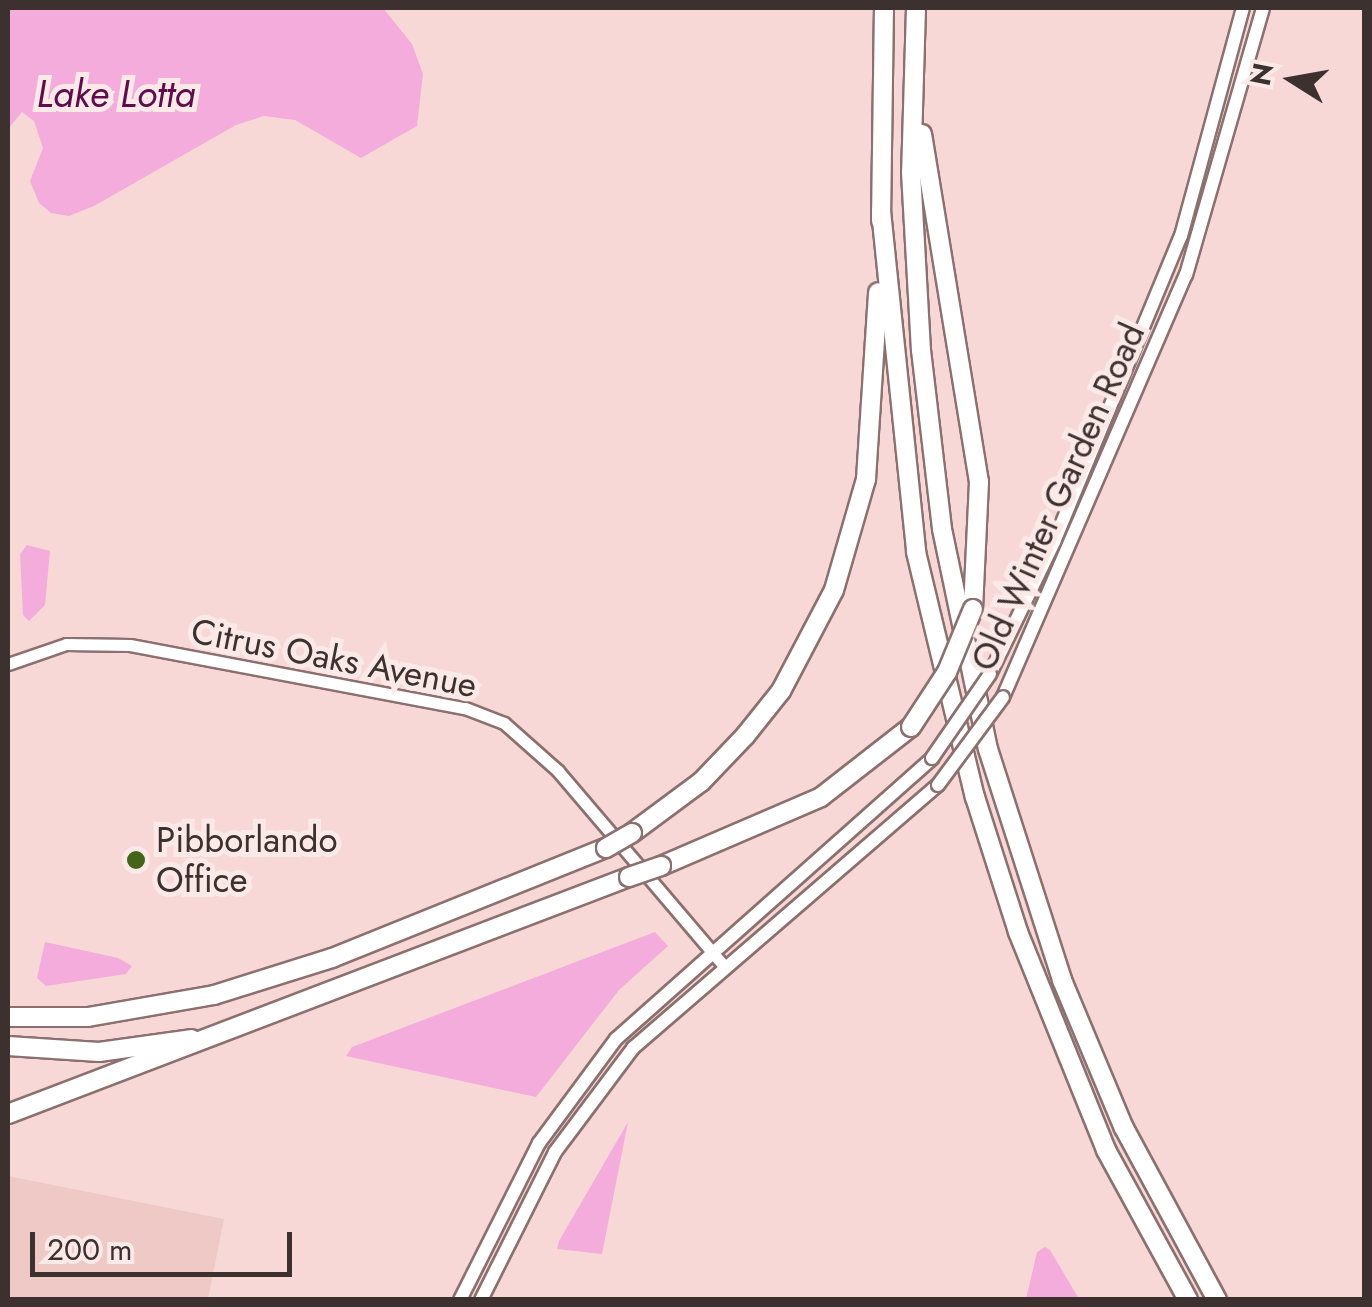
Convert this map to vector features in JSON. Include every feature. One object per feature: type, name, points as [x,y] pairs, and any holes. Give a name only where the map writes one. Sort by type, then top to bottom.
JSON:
[{"type":"highway","points":[[8,1018],[88,1017],[214,995],[332,958],[606,848],[701,782],[746,736],[781,690],[834,590],[866,479],[881,211],[884,8]]},
{"type":"highway","points":[[916,8],[911,172],[921,350],[942,528],[988,750],[1069,997],[1124,1128],[1217,1300]]},
{"type":"highway","points":[[8,1114],[660,866],[821,797],[912,727],[947,672],[973,608],[979,482],[926,172],[916,34]]},
{"type":"highway","points":[[881,211],[916,552],[974,797],[1018,932],[1106,1150],[1188,1300]]},
{"type":"highway","points":[[8,1046],[112,1051],[230,1030]]},
{"type":"main road","name":"Old Winter Garden Road","points":[[460,1300],[539,1143],[577,1086],[643,1012],[932,758],[990,674],[1054,542],[1181,236],[1243,8]]},
{"type":"main road","name":"Old Winter Garden Road","points":[[481,1300],[555,1152],[633,1048],[938,785],[1003,697],[1186,275],[1263,8]]},
{"type":"street","name":"Citrus Oaks Avenue","points":[[8,664],[66,644],[130,645],[465,708],[504,723],[558,771],[724,966]]},
{"type":"shaded area","points":[[8,1176],[224,1219],[208,1299],[8,1299]]},
{"type":"water","name":"Lake Lotta","points":[[8,8],[383,8],[412,44],[423,74],[417,126],[361,158],[295,120],[264,116],[236,125],[94,206],[69,216],[51,213],[39,203],[30,181],[43,148],[34,121],[22,112],[8,129]]},
{"type":"water","points":[[27,545],[50,551],[45,605],[29,621],[23,615],[20,554]]},
{"type":"water","points":[[655,932],[668,946],[619,990],[536,1097],[346,1056],[352,1047]]},
{"type":"water","points":[[45,942],[118,958],[132,966],[126,974],[46,986],[37,978]]},
{"type":"water","points":[[628,1122],[602,1254],[557,1249],[559,1241]]},
{"type":"water","points":[[1045,1247],[1079,1299],[1026,1299],[1037,1252]]},
{"type":"place","name":"Pibborlando Office","points":[[136,860]]}]
